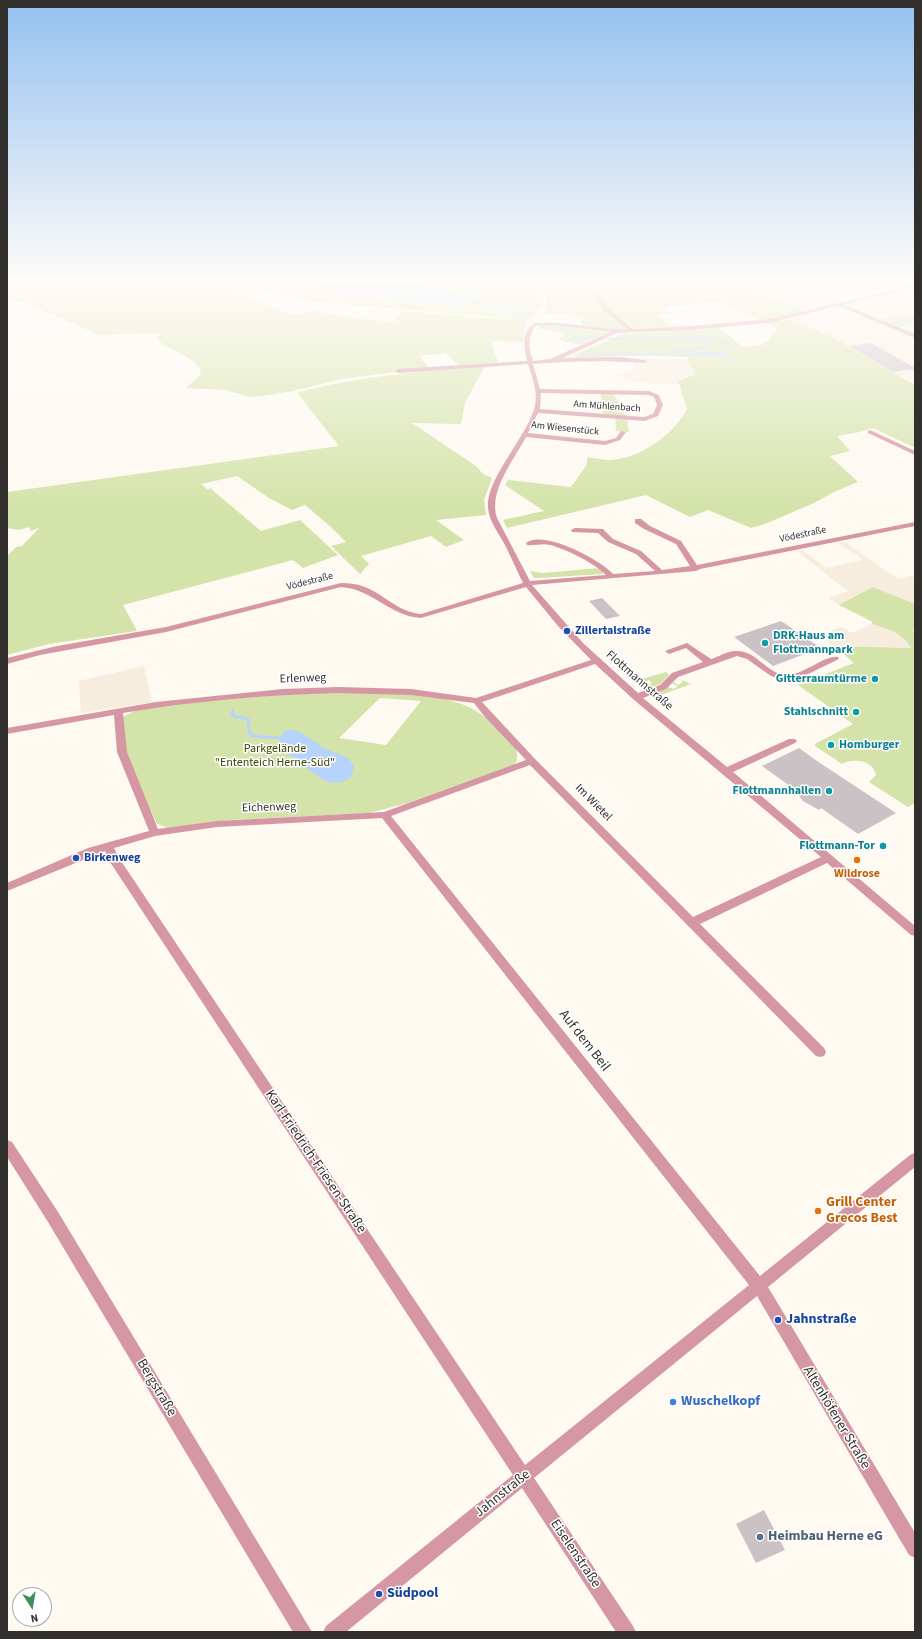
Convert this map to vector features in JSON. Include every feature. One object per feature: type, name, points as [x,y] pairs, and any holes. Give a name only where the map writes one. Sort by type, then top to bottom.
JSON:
[{"type":"street","points":[[527,584],[491,506],[492,496],[499,481],[525,435],[536,411],[539,391],[530,356]]},
{"type":"street","points":[[555,360],[562,356]]},
{"type":"street","points":[[398,372],[531,361],[619,359],[644,361]]},
{"type":"street","name":"Am Mühlenbach","points":[[536,411],[645,419],[656,415],[660,405],[657,396],[649,393],[539,391]]},
{"type":"street","name":"Am Wiesenstück","points":[[525,435],[605,443],[618,439],[623,432]]},
{"type":"street","points":[[870,432],[915,453]]},
{"type":"street","points":[[638,521],[645,529],[675,540],[682,545],[696,569]]},
{"type":"street","name":"Vödestraße","points":[[7,661],[58,648],[139,635],[180,626],[341,586],[354,585],[364,588],[404,613],[417,617],[527,584],[696,569],[915,524]]},
{"type":"street","points":[[575,530],[600,531],[603,538],[634,550],[647,558],[661,573]]},
{"type":"street","points":[[530,542],[551,543],[599,565],[611,576]]},
{"type":"street","name":"Flottmannstraße","points":[[527,584],[537,597],[596,661],[636,697],[726,771],[915,932]]},
{"type":"street","points":[[670,651],[687,645],[710,663]]},
{"type":"street","points":[[636,697],[663,687],[675,675],[736,653],[746,653],[777,676],[788,679],[835,659]]},
{"type":"street","name":"Erlenweg","points":[[7,731],[118,711],[223,697],[306,691],[411,692],[477,701],[596,661]]},
{"type":"street","name":"Im Wietel","points":[[477,701],[488,715],[532,761],[820,1052]]},
{"type":"street","points":[[118,711],[122,752],[155,833]]},
{"type":"street","points":[[726,771],[792,740]]},
{"type":"street","name":"Eichenweg","points":[[7,886],[108,846],[155,833],[217,824],[385,815],[532,761]]},
{"type":"street","name":"Auf dem Beil","points":[[385,815],[758,1286]]},
{"type":"street","name":"Karl-Friedrich-Friesen-Straße","points":[[108,846],[118,866],[525,1476]]},
{"type":"street","points":[[693,922],[828,858]]},
{"type":"street","name":"Bergstraße","points":[[7,1146],[53,1217],[303,1632]]},
{"type":"street","name":"Jahnstraße","points":[[332,1632],[915,1159]]},
{"type":"street","name":"Altenhöfener Straße","points":[[758,1286],[915,1549]]},
{"type":"street","name":"Eiselenstraße","points":[[525,1476],[627,1632]]},
{"type":"shaded area","points":[[866,356],[915,356],[915,385]]},
{"type":"shaded area","points":[[642,358],[688,359],[695,376],[679,381],[679,384],[644,383],[623,380],[624,377],[610,377],[631,371],[634,368],[635,363],[644,363]]},
{"type":"shaded area","points":[[845,542],[898,579],[912,576],[915,578],[915,604],[873,587],[839,605],[828,598],[848,591],[798,552],[803,550],[826,568],[863,560],[838,543]]},
{"type":"shaded area","points":[[871,624],[883,627],[905,638],[911,648],[834,646],[819,635],[841,627],[853,633]]},
{"type":"shaded area","points":[[144,666],[152,702],[81,713],[79,681]]},
{"type":"green space","points":[[186,356],[420,356],[429,368],[341,379],[293,391],[251,397],[225,390],[186,388],[201,374],[200,369]]},
{"type":"green space","points":[[449,356],[496,356],[499,363],[460,366]]},
{"type":"green space","points":[[575,356],[604,356],[577,358]]},
{"type":"green space","points":[[673,356],[866,356],[915,385],[915,448],[873,428],[837,436],[850,451],[830,456],[858,482],[834,492],[814,503],[765,524],[751,528],[708,510],[690,517],[646,495],[507,528],[503,520],[544,511],[505,485],[508,480],[571,487],[586,466],[588,457],[609,460],[621,459],[644,450],[654,444],[673,428],[687,409],[678,381],[695,375],[687,357]]},
{"type":"green space","points":[[485,366],[465,403],[461,424],[412,423],[476,466],[483,474],[492,478],[484,500],[486,515],[436,520],[464,540],[446,547],[431,536],[361,556],[369,564],[360,574],[331,546],[346,542],[305,505],[292,510],[269,498],[237,476],[201,484],[208,490],[210,488],[261,531],[300,520],[338,555],[303,568],[293,560],[123,605],[137,631],[49,644],[7,655],[7,556],[16,547],[22,546],[39,528],[30,531],[30,527],[19,530],[7,528],[7,492],[339,446],[298,394],[299,392],[322,386],[368,378]]},
{"type":"green space","points":[[601,394],[614,394],[626,416],[603,415]]},
{"type":"green space","points":[[615,418],[627,419],[629,432],[616,431]]},
{"type":"green space","points":[[600,568],[603,572],[602,574],[540,578],[534,578],[530,571],[542,573]]},
{"type":"green space","points":[[873,587],[915,604],[915,626],[913,631],[915,633],[915,803],[908,807],[869,782],[876,775],[871,766],[867,763],[852,761],[842,764],[815,746],[815,744],[853,724],[798,685],[854,663],[834,646],[911,648],[903,638],[894,632],[871,624],[873,622],[839,605]]},
{"type":"green space","points":[[666,672],[669,675],[660,684],[648,689],[645,686],[652,683],[649,680],[642,683],[639,680]]},
{"type":"green space","points":[[677,678],[691,684],[658,696],[654,693],[668,687],[674,689],[678,686],[671,683],[673,682],[679,685],[683,681]]},
{"type":"green space","name":"Parkgelände \"Ententeich Herne-Süd\"","points":[[334,692],[408,694],[445,699],[462,704],[478,712],[489,720],[517,750],[517,761],[513,765],[408,803],[369,813],[230,820],[168,828],[157,824],[145,799],[125,748],[123,717],[136,710],[223,699]],"holes":[[[380,698],[421,701],[386,745],[339,738]]]},
{"type":"water","points":[[285,730],[294,730],[302,733],[324,748],[348,758],[354,766],[351,777],[337,783],[331,783],[311,771],[280,747],[280,738]]},
{"type":"building","points":[[867,356],[895,356],[915,368],[893,372]]},
{"type":"building","points":[[602,598],[620,616],[606,619],[589,601]]},
{"type":"building","name":"DRK-Haus am Flottmannpark","points":[[781,621],[821,648],[773,666],[734,637]]},
{"type":"building","name":"Flottmannhallen","points":[[799,748],[896,813],[858,834],[821,808],[819,810],[803,801],[794,789],[762,766]]},
{"type":"building","name":"Heimbau Herne eG","points":[[764,1510],[785,1550],[756,1563],[736,1524]]},
{"type":"waterway","points":[[233,710],[232,715],[248,719],[250,734],[253,736],[280,738]]},
{"type":"place","name":"Zillertalstraße","points":[[567,631]]},
{"type":"place","name":"DRK-Haus am Flottmannpark","points":[[765,643]]},
{"type":"place","name":"Gitterraumtürme","points":[[875,679]]},
{"type":"place","name":"Stahlschnitt","points":[[856,712]]},
{"type":"place","name":"Homburger","points":[[831,745]]},
{"type":"place","name":"Flottmannhallen","points":[[829,791]]},
{"type":"place","name":"Flottmann-Tor","points":[[883,846]]},
{"type":"place","name":"Birkenweg","points":[[76,858]]},
{"type":"place","name":"Wildrose","points":[[857,860]]},
{"type":"place","name":"Grill Center Grecos Best","points":[[818,1211]]},
{"type":"place","name":"Jahnstraße","points":[[778,1320]]},
{"type":"place","name":"Wuschelkopf","points":[[673,1402]]},
{"type":"place","name":"Heimbau Herne eG","points":[[760,1537]]},
{"type":"place","name":"Südpool","points":[[379,1594]]}]
